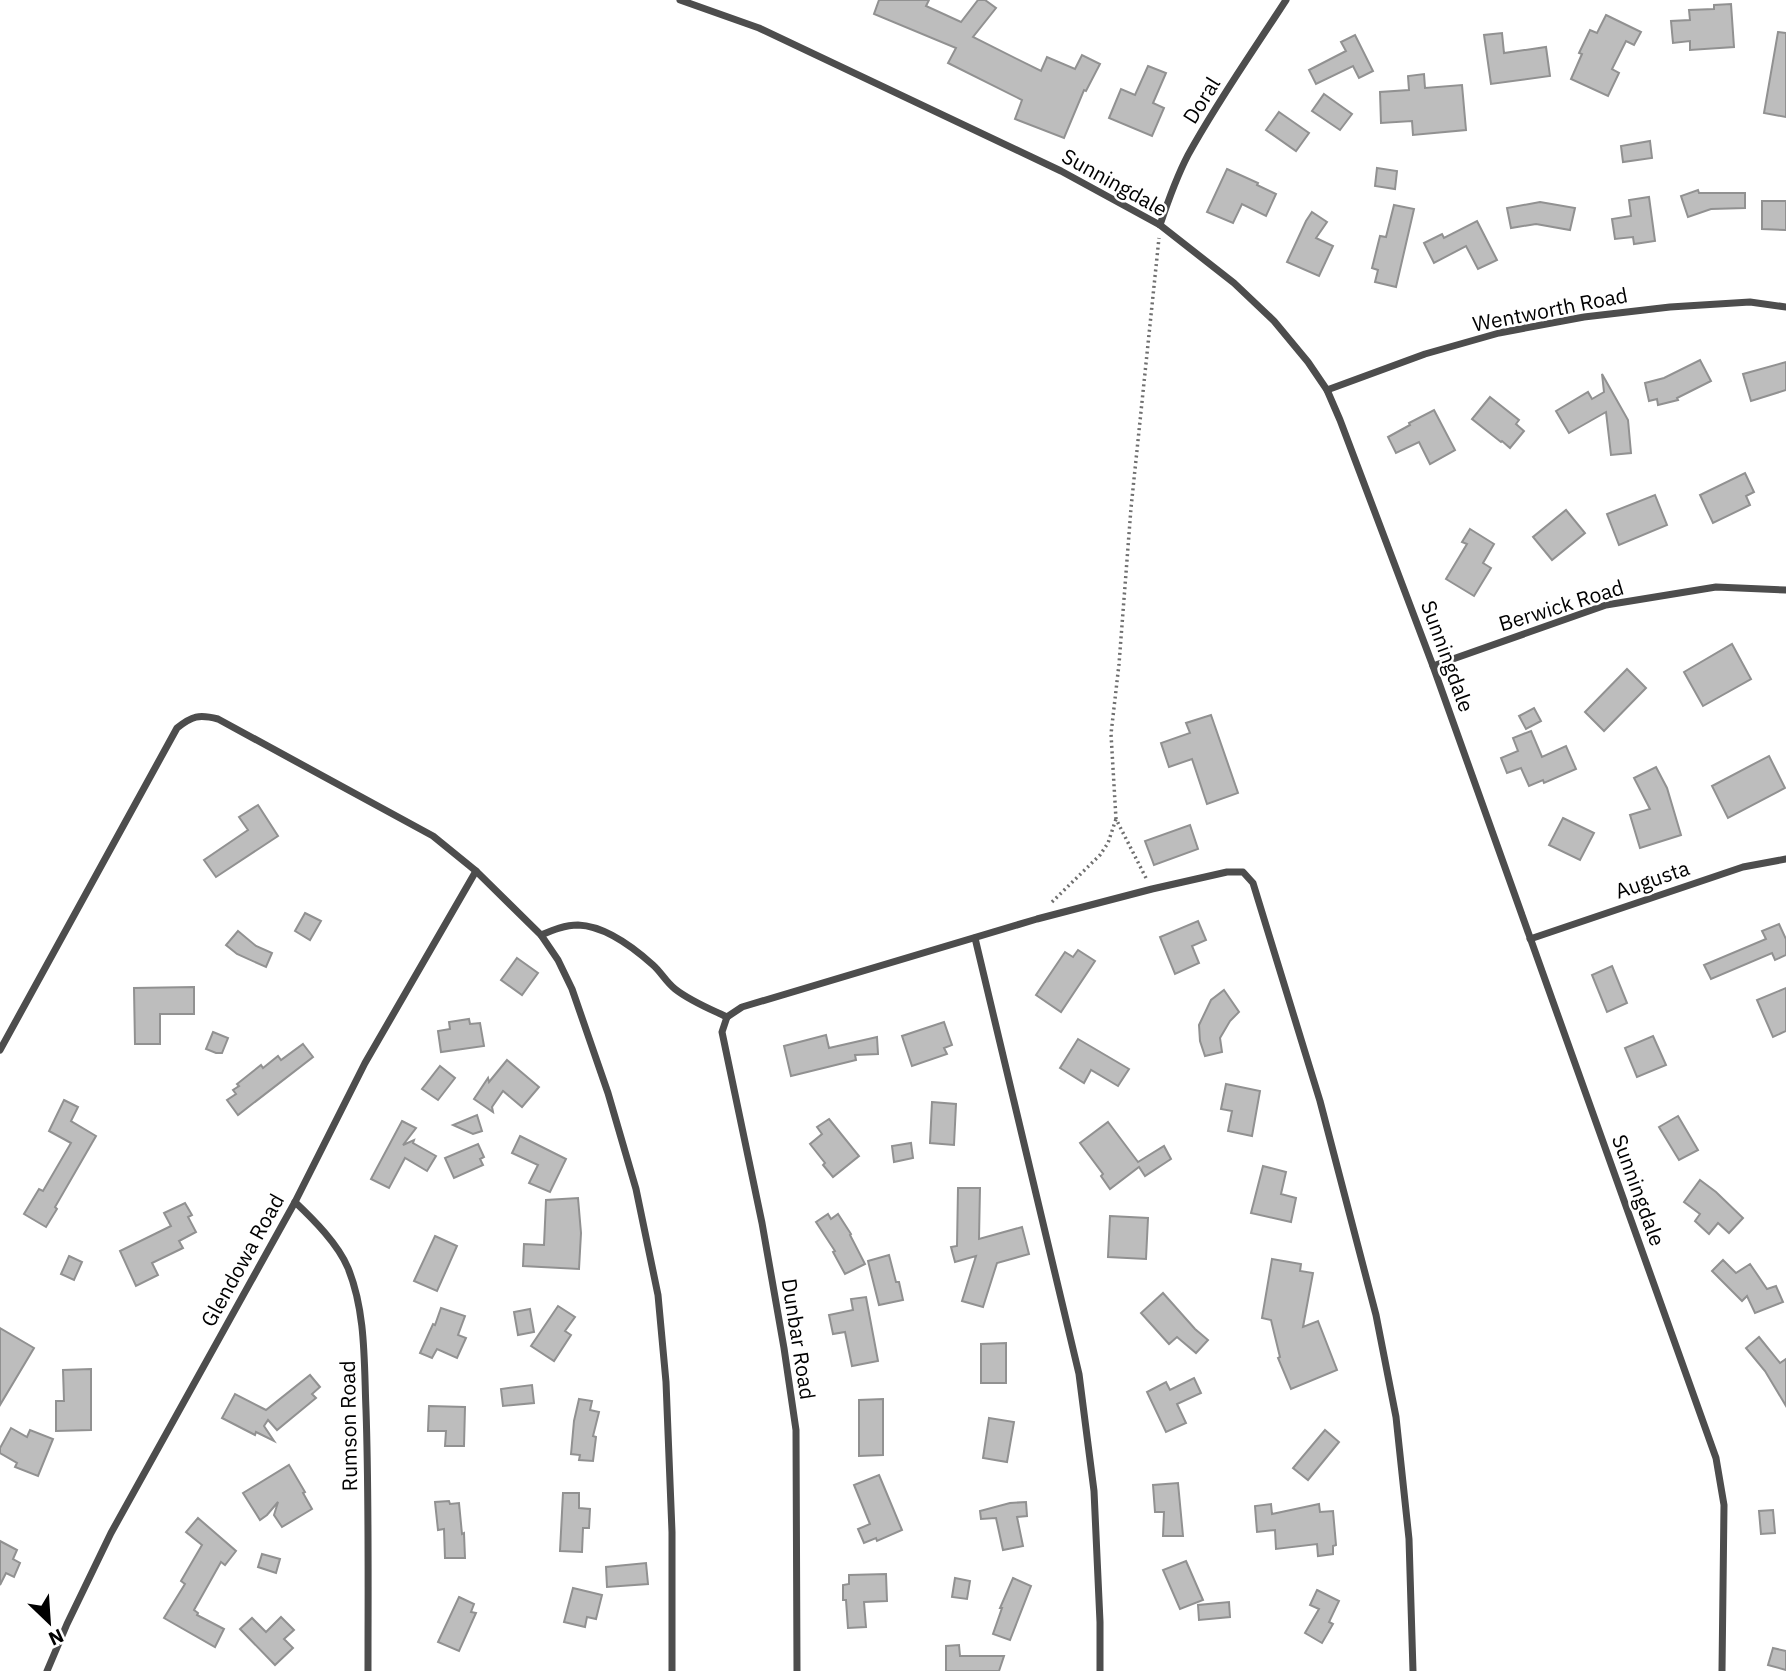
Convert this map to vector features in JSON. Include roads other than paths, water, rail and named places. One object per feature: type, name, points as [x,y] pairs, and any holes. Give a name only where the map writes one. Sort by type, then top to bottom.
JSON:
[{"type":"street","name":"Sunningdale","points":[[680,0],[759,28],[1061,172],[1160,225],[1234,283],[1274,321],[1327,390],[1433,666],[1716,1458],[1724,1505],[1722,1671]]},
{"type":"street","name":"Doral","points":[[1160,225],[1188,156],[1286,0]]},
{"type":"street","name":"Wentworth Road","points":[[1327,390],[1425,354],[1499,333],[1584,317],[1670,307],[1750,302],[1786,307]]},
{"type":"street","name":"Berwick Road","points":[[1433,666],[1606,605],[1716,587],[1786,590]]},
{"type":"street","points":[[0,1050],[177,728],[187,720],[207,716],[218,719],[433,836],[476,870],[541,935],[558,960],[572,989],[608,1093],[636,1189],[658,1295],[666,1382],[673,1532],[672,1671]]},
{"type":"street","name":"Augusta","points":[[1530,939],[1743,867],[1786,859]]},
{"type":"street","name":"Glendowa Road","points":[[47,1671],[111,1533],[295,1202],[365,1063],[476,870]]},
{"type":"street","points":[[541,935],[564,926],[579,925],[601,929],[632,948],[654,966],[673,988],[727,1017],[742,1007],[1037,919],[1152,889],[1227,872],[1243,872],[1253,883],[1320,1101],[1376,1315],[1396,1417],[1409,1539],[1413,1671]]},
{"type":"street","points":[[975,938],[1079,1374],[1094,1491],[1100,1671]]},
{"type":"street","name":"Dunbar Road","points":[[727,1017],[722,1032],[762,1223],[796,1430],[797,1671]]},
{"type":"street","name":"Rumson Road","points":[[295,1202],[323,1230],[347,1266],[357,1294],[364,1349],[367,1443],[368,1671]]}]
